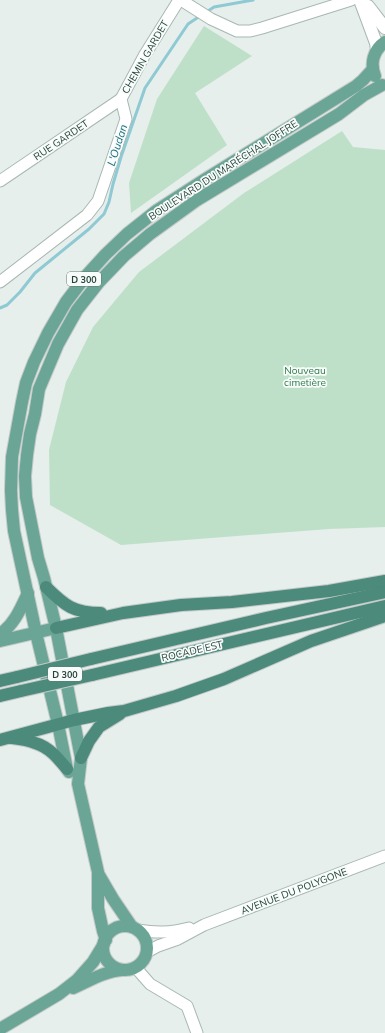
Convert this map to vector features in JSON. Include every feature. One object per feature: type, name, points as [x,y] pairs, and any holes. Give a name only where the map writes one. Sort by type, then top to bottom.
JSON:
[{"type":"highway","points":[[56,628],[123,613],[181,605],[232,602],[329,591],[385,581]]},
{"type":"highway","points":[[46,587],[66,606],[76,610],[93,613],[123,613]]},
{"type":"highway","name":"ROCADE EST","points":[[0,681],[266,618],[385,592]]},
{"type":"highway","name":"ROCADE EST","points":[[0,696],[385,606]]},
{"type":"highway","points":[[5,739],[74,720],[108,713],[124,712],[176,696],[217,681],[311,641],[385,616]]},
{"type":"highway","points":[[81,758],[99,727],[124,712]]},
{"type":"highway","points":[[5,739],[36,743],[48,749],[67,769]]},
{"type":"main road","points":[[381,46],[374,57],[373,69],[374,75],[378,82],[383,86]]},
{"type":"main road","name":"BOULEVARD DU MARÉCHAL JOFFRE","points":[[78,784],[67,769],[14,531],[11,490],[12,457],[26,383],[34,362],[48,333],[66,302],[85,277],[127,234],[156,211],[210,176],[356,86],[373,69]]},
{"type":"main road","name":"BOULEVARD DU MARÉCHAL JOFFRE","points":[[105,942],[98,908],[98,872],[78,784],[81,758],[56,628],[38,558],[26,497],[25,476],[27,454],[39,389],[58,344],[77,310],[99,282],[119,261],[150,234],[197,200],[339,114],[364,95],[383,86]]},
{"type":"main road","points":[[0,634],[10,625],[22,607],[28,593]]},
{"type":"main road","points":[[0,641],[56,628]]},
{"type":"main road","name":"BOULEVARD DU MARÉCHAL JOFFRE","points":[[98,872],[113,899],[134,928]]},
{"type":"main road","points":[[0,1029],[59,994],[113,970],[122,970],[129,970],[136,968],[146,957],[147,945],[143,935],[134,928],[118,928],[107,936],[105,942],[105,957],[115,968],[122,970]]},
{"type":"main road","points":[[59,994],[77,980],[88,968],[105,942]]},
{"type":"street","points":[[180,0],[237,31],[250,31],[262,28],[351,0]]},
{"type":"street","name":"CHEMIN GARDET","points":[[0,282],[87,215],[98,201],[126,119],[121,99],[144,56],[180,0]]},
{"type":"street","points":[[360,0],[376,43],[381,46]]},
{"type":"street","points":[[364,0],[385,28]]},
{"type":"street","name":"RUE GARDET","points":[[0,181],[121,99]]},
{"type":"street","name":"AVENUE DU POLYGONE","points":[[147,952],[158,946],[178,939],[204,925],[385,856]]},
{"type":"street","name":"AVENUE DU POLYGONE","points":[[134,928],[152,932],[166,932],[204,925]]},
{"type":"street","points":[[136,968],[150,984],[187,1006],[197,1033]]},
{"type":"green space","points":[[204,26],[252,56],[195,93],[227,145],[131,213],[129,183],[157,99]]},
{"type":"green space","name":"Nouveau cimetière","points":[[342,131],[353,147],[385,150],[385,527],[329,529],[121,545],[50,505],[49,450],[66,382],[93,327],[139,272],[244,193]]},
{"type":"waterway","name":"L'Oudan","points":[[205,13],[214,7],[253,0]]},
{"type":"waterway","name":"L'Oudan","points":[[0,308],[7,305],[20,292],[35,273],[89,229],[104,214],[109,202],[121,157],[145,88],[188,24],[200,16]]}]
